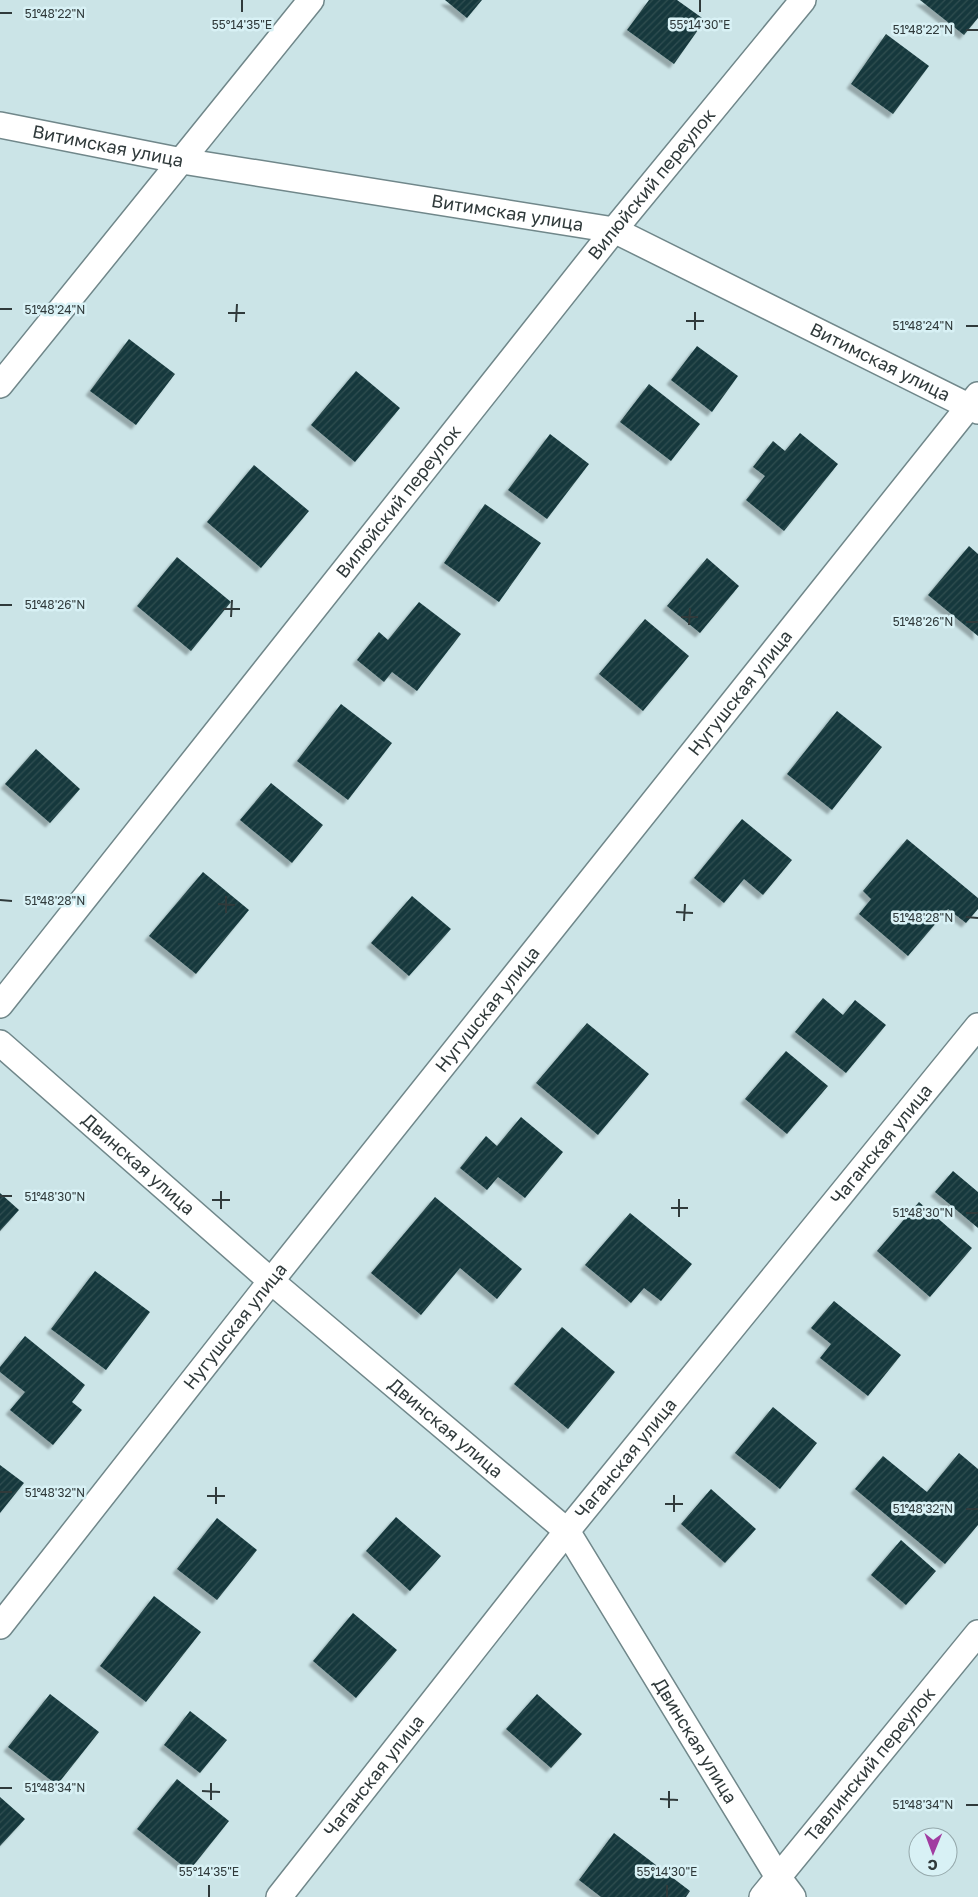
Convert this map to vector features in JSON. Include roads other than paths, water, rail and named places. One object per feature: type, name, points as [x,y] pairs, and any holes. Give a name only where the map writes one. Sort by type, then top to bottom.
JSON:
[{"type":"street","points":[[0,385],[311,0]]},
{"type":"street","name":"Вилюйский переулок","points":[[0,1005],[614,230],[803,0]]},
{"type":"street","name":"Витимская улица","points":[[0,125],[182,161],[614,230],[975,404]]},
{"type":"street","name":"Нугушская улица","points":[[0,1626],[271,1281],[975,404]]},
{"type":"street","name":"Чаганская улица","points":[[279,1897],[567,1531],[978,1026]]},
{"type":"street","name":"Двинская улица","points":[[0,1043],[271,1281],[567,1531],[778,1877],[793,1897]]},
{"type":"street","name":"Тавлинский переулок","points":[[762,1897],[978,1633]]}]
